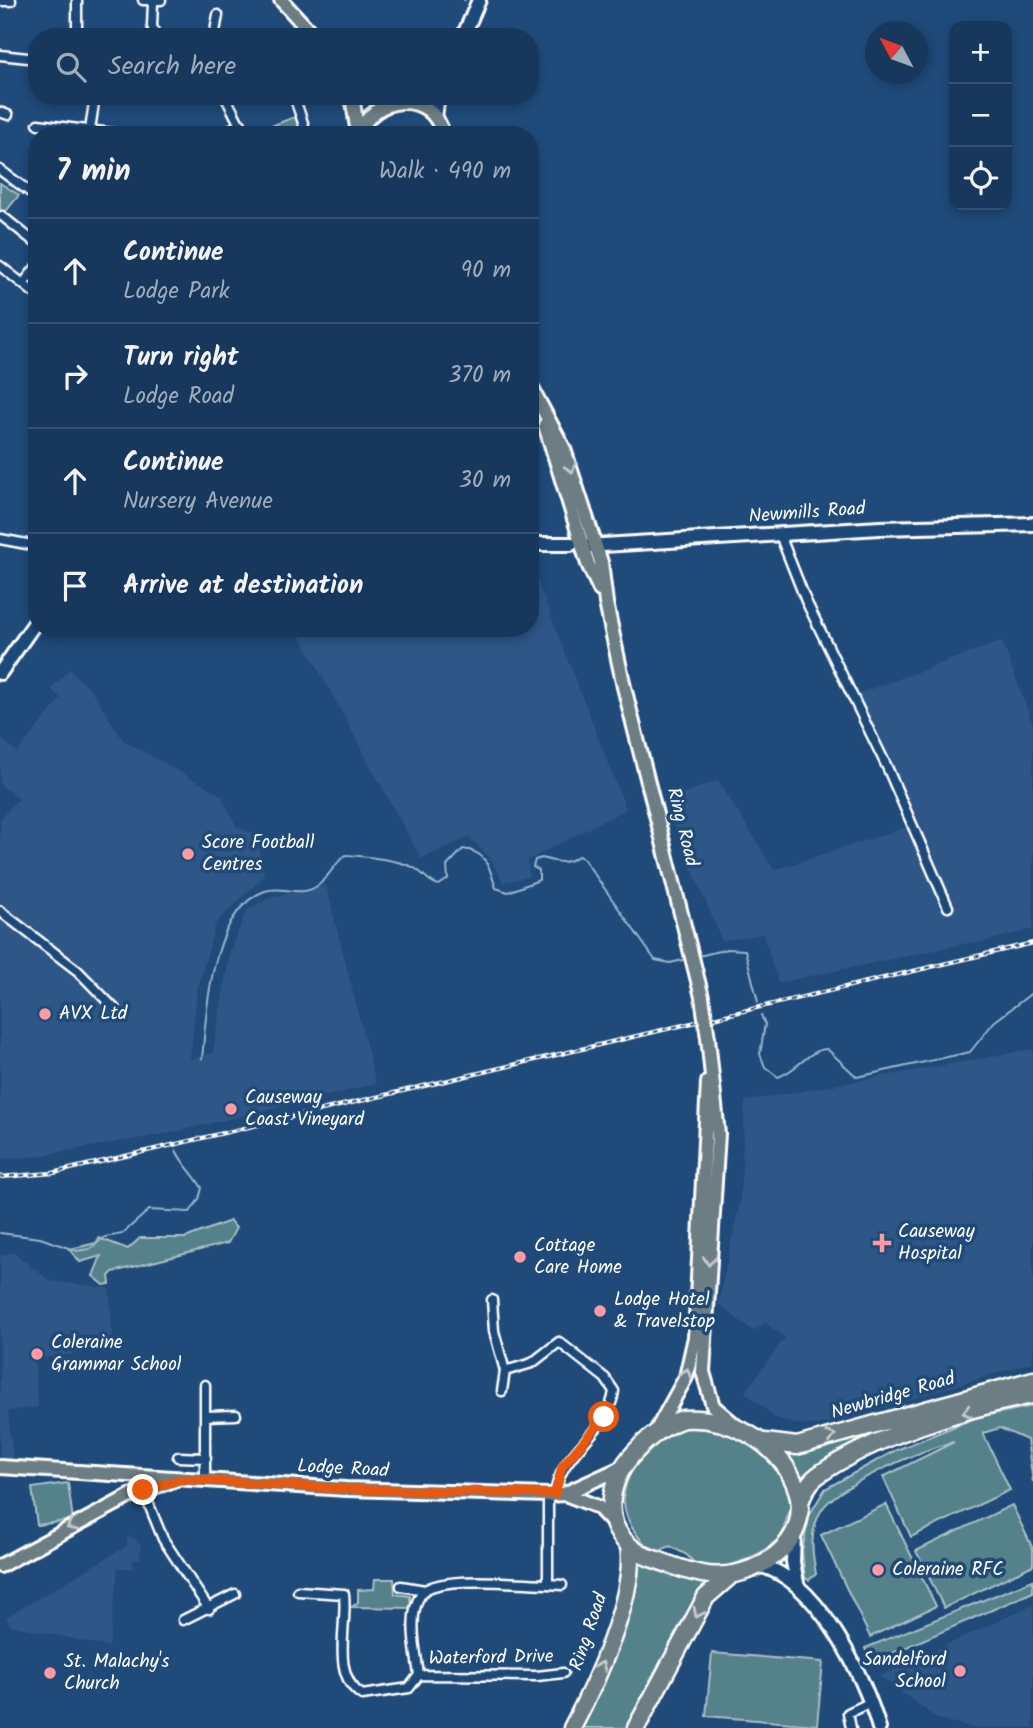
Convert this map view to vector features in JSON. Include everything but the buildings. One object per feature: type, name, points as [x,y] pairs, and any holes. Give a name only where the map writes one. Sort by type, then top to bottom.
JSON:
[{"type":"highway","name":"Newbridge Road","points":[[765,1442],[797,1446],[1033,1380]]},
{"type":"highway","name":"Newbridge Road","points":[[800,1502],[809,1484],[819,1475],[887,1440],[956,1415],[1033,1395]]},
{"type":"highway","points":[[636,1728],[706,1597],[729,1577],[758,1565],[783,1547],[794,1531],[800,1502],[794,1480],[765,1442],[740,1429],[691,1418],[676,1421],[655,1433],[621,1468],[613,1482],[611,1500],[617,1528],[629,1546],[645,1556],[694,1573],[729,1577]]},
{"type":"highway","name":"Ring Road","points":[[572,1728],[608,1649],[632,1565],[629,1546]]},
{"type":"main road","points":[[281,0],[307,28]]},
{"type":"main road","points":[[353,105],[357,126]]},
{"type":"main road","points":[[363,126],[372,112],[391,105]]},
{"type":"main road","points":[[418,105],[435,117],[439,126]]},
{"type":"main road","name":"Ring Road","points":[[539,403],[564,449],[583,545],[606,603],[702,997],[714,1083],[718,1174],[707,1278],[703,1372],[713,1406],[740,1429]]},
{"type":"main road","name":"Ring Road","points":[[655,1433],[686,1377],[695,1337],[699,1213],[710,1063]]},
{"type":"main road","points":[[709,1188],[714,1083]]},
{"type":"main road","name":"Lodge Road","points":[[0,1467],[123,1477],[346,1489],[556,1494],[598,1507],[617,1528]]},
{"type":"main road","name":"Lodge Road","points":[[556,1494],[621,1468]]},
{"type":"main road","name":"Lodge Road","points":[[123,1477],[138,1481],[137,1492]]},
{"type":"main road","points":[[0,1566],[137,1492],[177,1479]]},
{"type":"street","points":[[77,0],[77,28]]},
{"type":"street","points":[[467,28],[479,0]]},
{"type":"street","points":[[152,1],[153,28]]},
{"type":"street","points":[[216,28],[218,15]]},
{"type":"street","points":[[0,55],[28,58]]},
{"type":"street","points":[[91,126],[94,105]]},
{"type":"street","points":[[230,105],[241,124],[237,126]]},
{"type":"street","points":[[298,105],[305,126]]},
{"type":"street","points":[[435,117],[437,105]]},
{"type":"street","points":[[42,126],[58,126]]},
{"type":"street","points":[[0,170],[28,190]]},
{"type":"street","points":[[2,216],[28,237]]},
{"type":"street","points":[[0,266],[28,288]]},
{"type":"street","points":[[23,284],[28,278]]},
{"type":"street","name":"Newmills Road","points":[[539,544],[583,545],[880,528],[1033,524]]},
{"type":"street","points":[[780,535],[806,601],[887,767],[948,906]]},
{"type":"street","points":[[0,539],[28,544]]},
{"type":"street","points":[[0,673],[28,633]]},
{"type":"street","points":[[0,911],[78,971],[115,1009]]},
{"type":"street","points":[[492,1300],[494,1331],[505,1371],[502,1391]]},
{"type":"street","points":[[505,1371],[532,1363],[559,1342],[610,1383],[614,1391],[613,1402],[562,1467],[556,1494],[548,1584]]},
{"type":"street","points":[[192,1393],[204,1389],[205,1480]]},
{"type":"street","points":[[205,1416],[236,1415]]},
{"type":"street","points":[[178,1457],[206,1458]]},
{"type":"street","points":[[137,1492],[163,1539],[209,1609]]},
{"type":"street","points":[[794,1531],[793,1563],[797,1583]]},
{"type":"street","points":[[758,1565],[776,1569],[797,1583],[837,1637],[860,1674],[879,1728]]},
{"type":"street","points":[[401,1586],[425,1590],[442,1582],[562,1585]]},
{"type":"street","points":[[298,1591],[348,1594],[344,1673],[356,1691],[362,1695],[397,1692],[409,1688],[419,1675],[414,1639],[417,1607],[425,1590]]},
{"type":"street","points":[[184,1620],[235,1594]]},
{"type":"street","name":"Waterford Drive","points":[[419,1675],[524,1676],[564,1673]]},
{"type":"street","points":[[851,1728],[848,1713],[871,1702]]},
{"type":"shaded area","points":[[539,586],[626,809],[528,860],[529,877],[503,882],[490,858],[469,837],[421,859],[301,637],[539,637]]},
{"type":"shaded area","points":[[1002,641],[1033,725],[1033,929],[975,944],[974,942],[778,983],[763,934],[722,941],[664,801],[718,780],[774,870],[907,827],[857,694]]},
{"type":"shaded area","points":[[69,669],[92,691],[123,740],[221,795],[237,827],[257,834],[264,876],[216,923],[197,991],[190,1059],[213,1053],[230,950],[247,910],[269,898],[326,885],[376,1084],[171,1133],[32,1157],[0,1159],[0,819],[20,800],[0,784],[0,738],[18,752],[61,698],[51,689]]},
{"type":"shaded area","name":"Causeway Hospital","points":[[1033,1049],[1033,1362],[843,1420],[815,1425],[795,1424],[774,1417],[745,1392],[785,1338],[766,1323],[753,1331],[718,1304],[740,1201],[745,1101]]},
{"type":"shaded area","name":"Coleraine Grammar School","points":[[13,1252],[50,1281],[109,1288],[114,1349],[34,1359],[38,1407],[8,1411],[13,1461],[0,1460],[0,1256]]},
{"type":"shaded area","points":[[127,1537],[134,1538],[141,1545],[140,1559],[133,1560],[132,1569],[118,1567],[109,1647],[10,1625],[6,1617],[127,1546]]},
{"type":"shaded area","name":"Sandelford School","points":[[1033,1605],[1033,1728],[973,1728],[938,1719],[879,1676]]},
{"type":"green space","points":[[297,116],[300,126],[271,126]]},
{"type":"green space","points":[[0,183],[19,195],[0,219]]},
{"type":"green space","points":[[230,1221],[236,1228],[228,1243],[113,1272],[109,1276],[110,1284],[104,1285],[93,1276],[101,1256],[80,1262],[69,1249],[96,1243],[99,1238],[128,1249],[140,1238],[185,1238]]},
{"type":"green space","points":[[996,1398],[801,1483],[780,1450]]},
{"type":"green space","points":[[1033,1406],[1033,1482],[1027,1440],[1000,1428],[983,1433],[1010,1490],[911,1537],[883,1477],[954,1442],[903,1460],[844,1491],[821,1511],[813,1534],[816,1574],[809,1580],[805,1578],[802,1550],[810,1514],[825,1489],[894,1451],[975,1418]]},
{"type":"green space","points":[[689,1426],[738,1435],[761,1448],[783,1473],[792,1503],[781,1537],[760,1553],[724,1569],[696,1565],[687,1555],[670,1546],[655,1553],[637,1535],[627,1517],[624,1498],[627,1481],[636,1464],[668,1436]]},
{"type":"green space","points":[[68,1483],[73,1520],[37,1525],[32,1488]]},
{"type":"green space","name":"Coleraine RFC","points":[[886,1504],[936,1606],[870,1637],[821,1535]]},
{"type":"green space","points":[[1012,1505],[1033,1549],[1033,1565],[944,1608],[916,1551]]},
{"type":"green space","points":[[638,1560],[711,1585],[631,1728],[580,1728],[631,1598]]},
{"type":"green space","points":[[375,1579],[394,1579],[395,1594],[410,1596],[411,1608],[352,1607],[358,1602],[358,1590],[374,1589]]},
{"type":"green space","points":[[1033,1580],[1033,1592],[870,1663],[865,1648]]},
{"type":"green space","points":[[712,1653],[823,1662],[817,1725],[706,1716]]},
{"type":"waterway","points":[[202,1059],[215,964],[222,940],[233,919],[247,902],[265,891],[304,891],[317,886],[346,855],[402,863],[439,885],[448,879],[447,866],[463,849],[472,851],[487,862],[496,888],[508,892],[539,880],[539,870],[533,867],[535,860],[542,858],[565,862],[578,856],[583,858],[655,960],[670,963],[687,959]]},
{"type":"waterway","points":[[699,956],[727,949],[745,950],[758,1002]]},
{"type":"waterway","points":[[761,1015],[765,1024],[760,1054],[765,1067],[778,1077],[791,1071],[814,1053],[827,1049],[857,1077],[970,1052],[994,1022],[1033,992]]},
{"type":"waterway","points":[[0,1233],[40,1238],[77,1251],[90,1249],[105,1237],[122,1234],[149,1210],[190,1212],[199,1199],[202,1188],[176,1150]]},
{"type":"railway","points":[[0,1177],[53,1173],[1033,943]]},
{"type":"place","name":"Score Football Centres","points":[[188,854]]},
{"type":"place","name":"AVX Ltd","points":[[45,1014]]},
{"type":"place","name":"Causeway Coast Vineyard","points":[[231,1109]]},
{"type":"place","name":"Causeway Hospital","points":[[882,1243]]},
{"type":"place","name":"Cottage Care Home","points":[[520,1257]]},
{"type":"place","name":"Lodge Hotel & Travelstop","points":[[600,1311]]},
{"type":"place","name":"Coleraine Grammar School","points":[[37,1354]]},
{"type":"place","name":"Coleraine RFC","points":[[878,1570]]},
{"type":"place","name":"Sandelford School","points":[[960,1671]]},
{"type":"place","name":"St. Malachy's Church","points":[[50,1673]]},
{"type":"route","points":[[143,1490],[182,1479],[346,1489],[555,1494],[562,1467],[604,1417]]}]
